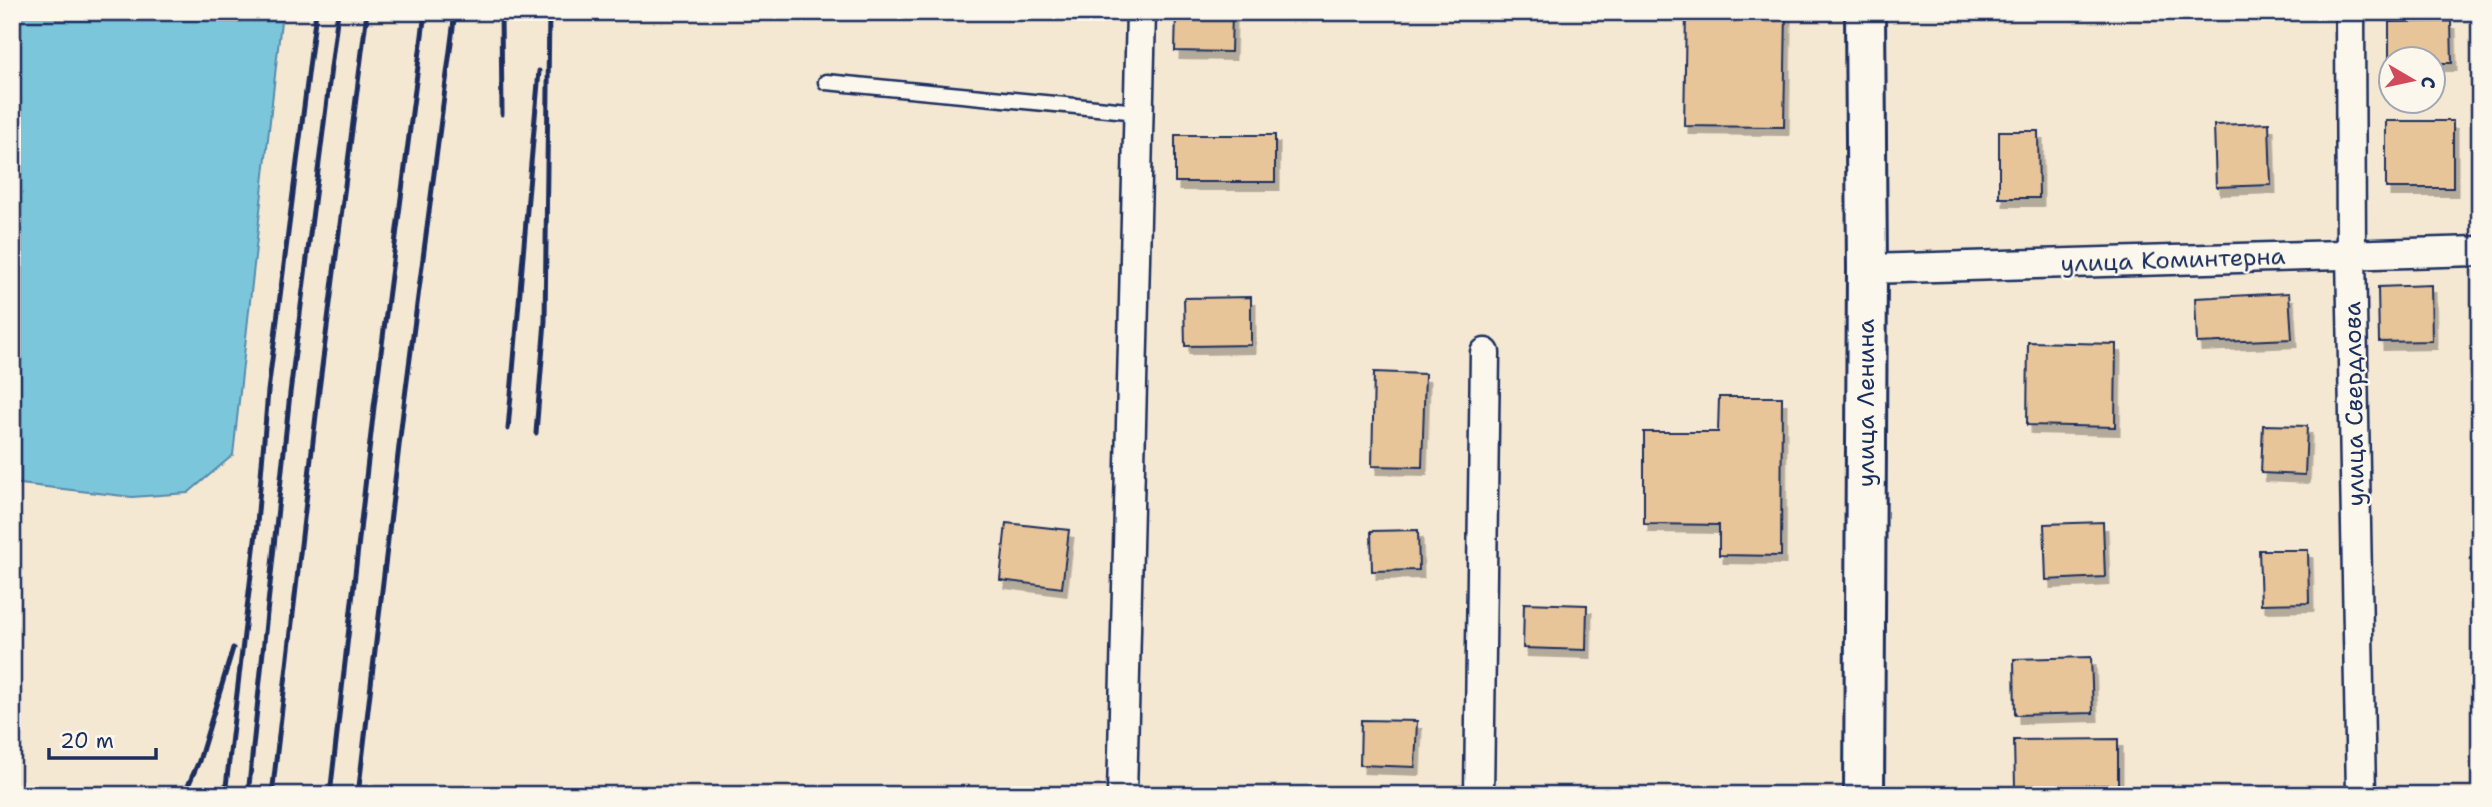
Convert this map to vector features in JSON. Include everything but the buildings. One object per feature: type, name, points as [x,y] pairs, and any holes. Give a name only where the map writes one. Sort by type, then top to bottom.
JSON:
[{"type":"street","points":[[1122,795],[1141,12]]},
{"type":"street","name":"улица Ленина","points":[[1864,795],[1867,269],[1865,12]]},
{"type":"street","name":"улица Свердлова","points":[[2350,12],[2351,254],[2361,795]]},
{"type":"street","name":"улица Коминтерна","points":[[1867,269],[2480,251]]},
{"type":"street","points":[[1479,795],[1485,353]]},
{"type":"lane","points":[[825,82],[1138,112]]},
{"type":"water","points":[[12,12],[282,12],[233,455],[188,493],[132,497],[12,483]]},
{"type":"railway","points":[[225,795],[257,524],[268,391],[316,12]]},
{"type":"railway","points":[[248,795],[290,393],[338,12]]},
{"type":"railway","points":[[272,795],[318,398],[367,12]]},
{"type":"railway","points":[[330,795],[374,407],[425,12]]},
{"type":"railway","points":[[358,795],[403,412],[455,12]]},
{"type":"railway","points":[[501,12],[502,114]]},
{"type":"railway","points":[[536,433],[545,321],[549,12]]},
{"type":"railway","points":[[508,429],[539,71]]},
{"type":"railway","points":[[184,795],[199,761],[233,648]]}]
